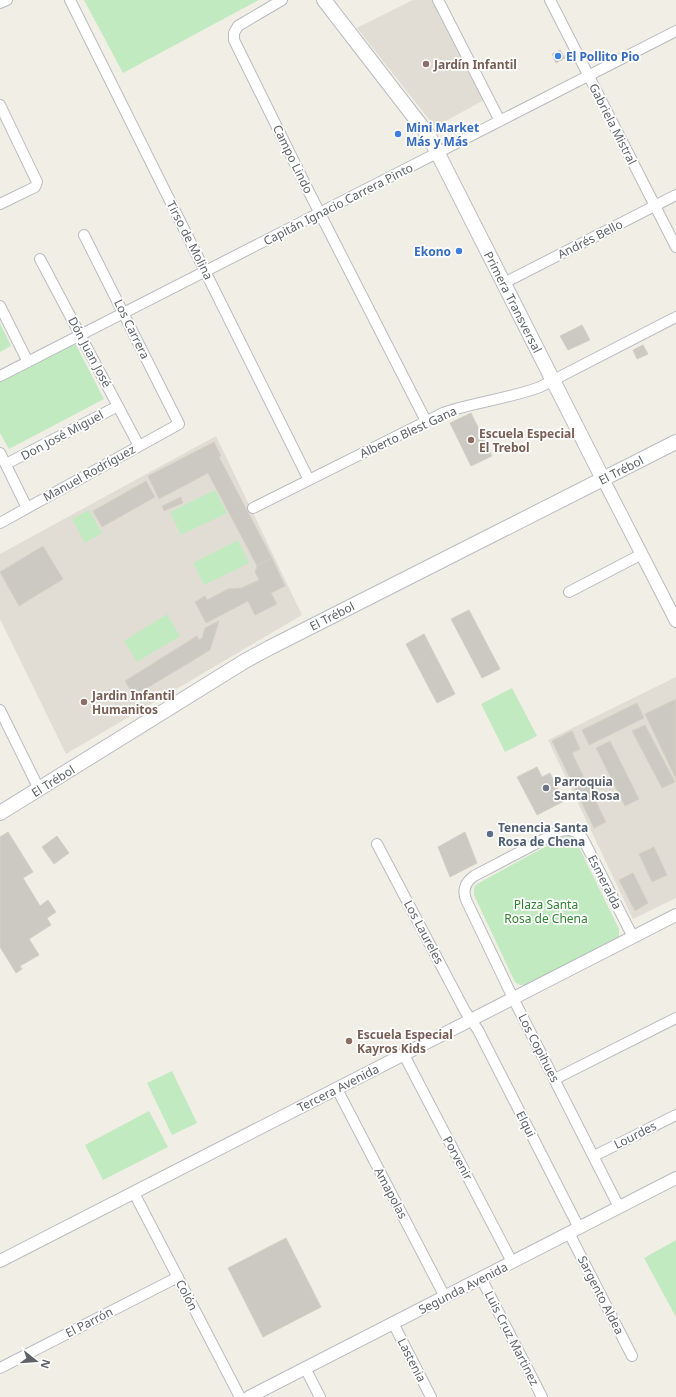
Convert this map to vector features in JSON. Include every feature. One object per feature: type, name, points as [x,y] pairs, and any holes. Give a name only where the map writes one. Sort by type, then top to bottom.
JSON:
[{"type":"main road","name":"Primera Transversal","points":[[324,0],[423,128],[438,153],[603,479]]},
{"type":"main road","name":"El Trébol","points":[[0,813],[263,651],[676,442]]},
{"type":"street","points":[[0,3],[7,0]]},
{"type":"street","name":"Tirso de Molina","points":[[70,0],[309,480]]},
{"type":"street","name":"Campo Lindo","points":[[282,0],[238,26],[234,33],[234,40],[426,422]]},
{"type":"street","points":[[438,0],[500,121]]},
{"type":"street","name":"Gabriela Mistral","points":[[550,0],[676,247]]},
{"type":"street","name":"Capitán Ignacio Carrera Pinto","points":[[0,376],[676,31]]},
{"type":"street","points":[[0,105],[36,182],[35,187],[0,204]]},
{"type":"street","name":"Andrés Bello","points":[[504,283],[676,195]]},
{"type":"street","name":"Los Carrera","points":[[84,235],[179,424]]},
{"type":"street","name":"Dón Juan José","points":[[40,259],[139,446]]},
{"type":"street","points":[[0,306],[28,362]]},
{"type":"street","name":"Alberto Blest Gana","points":[[253,508],[452,410],[540,387],[676,317]]},
{"type":"street","name":"Don José Miguel","points":[[6,464],[118,406]]},
{"type":"street","name":"Manuel Rodríguez","points":[[0,523],[179,424]]},
{"type":"street","points":[[0,453],[27,508]]},
{"type":"street","name":"Primera Transversal","points":[[603,479],[676,621]]},
{"type":"street","points":[[569,592],[642,554]]},
{"type":"street","points":[[0,710],[39,789]]},
{"type":"street","name":"Esmeralda","points":[[465,887],[474,876],[558,832],[572,830],[581,835],[633,937]]},
{"type":"street","name":"Los Laureles","points":[[377,844],[471,1020]]},
{"type":"street","name":"Los Copihues","points":[[465,887],[464,892],[467,902],[619,1207]]},
{"type":"street","name":"Tercera Avenida","points":[[0,1261],[676,915]]},
{"type":"street","points":[[555,1079],[676,1018]]},
{"type":"street","name":"Elqui","points":[[471,1020],[478,1030],[574,1231]]},
{"type":"street","name":"Porvenir","points":[[404,1055],[512,1262]]},
{"type":"street","name":"Amapolas","points":[[336,1089],[445,1297]]},
{"type":"street","name":"Lourdes","points":[[594,1156],[676,1114]]},
{"type":"street","name":"Segunda Avenida","points":[[249,1397],[676,1178]]},
{"type":"street","name":"Colón","points":[[134,1192],[240,1397]]},
{"type":"street","name":"Sargento Aldea","points":[[574,1231],[632,1356]]},
{"type":"street","name":"El Parrón","points":[[0,1368],[178,1277]]},
{"type":"street","name":"Luis Cruz Martinez","points":[[481,1278],[542,1397]]},
{"type":"street","name":"Lastenia","points":[[393,1323],[431,1397]]},
{"type":"street","points":[[305,1368],[320,1397]]},
{"type":"shaded area","name":"Jardín Infantil","points":[[413,0],[434,0],[484,100],[435,127],[357,28]]},
{"type":"shaded area","points":[[216,436],[302,615],[66,754],[0,619],[0,554]]},
{"type":"shaded area","points":[[676,677],[676,898],[633,919],[548,740]]},
{"type":"green space","points":[[84,0],[259,0],[123,73]]},
{"type":"green space","points":[[0,323],[11,346],[0,352]]},
{"type":"green space","points":[[75,343],[104,399],[9,449],[0,433],[0,382]]},
{"type":"green space","points":[[215,490],[227,513],[181,535],[170,512]]},
{"type":"green space","points":[[89,510],[102,533],[85,543],[72,519]]},
{"type":"green space","points":[[238,540],[249,563],[204,585],[193,563]]},
{"type":"green space","points":[[167,614],[180,636],[137,662],[124,641]]},
{"type":"green space","points":[[512,688],[537,736],[505,752],[481,704]]},
{"type":"green space","name":"Plaza Santa Rosa de Chena","points":[[570,836],[575,839],[619,929],[619,936],[616,940],[526,985],[520,985],[515,982],[474,895],[474,887],[563,837]]},
{"type":"green space","points":[[172,1071],[197,1123],[172,1135],[147,1083]]},
{"type":"green space","points":[[149,1111],[168,1147],[103,1180],[85,1145]]},
{"type":"green space","points":[[676,1240],[676,1317],[644,1258]]},
{"type":"building","name":"El Pollito Pio","points":[[560,50],[565,58],[556,63],[552,54]]},
{"type":"building","points":[[582,325],[590,340],[568,350],[560,336]]},
{"type":"building","points":[[643,345],[648,354],[637,359],[633,350]]},
{"type":"building","name":"Escuela Especial El Trebol","points":[[471,413],[492,456],[471,466],[450,423]]},
{"type":"building","points":[[214,442],[221,456],[219,457],[272,558],[257,566],[208,473],[159,499],[148,476]]},
{"type":"building","points":[[146,481],[155,497],[102,527],[93,511]]},
{"type":"building","points":[[181,497],[183,503],[164,511],[162,506]]},
{"type":"building","points":[[43,546],[63,579],[19,606],[0,572]]},
{"type":"building","points":[[272,558],[285,586],[271,593],[277,604],[255,615],[248,601],[206,623],[195,602],[205,596],[207,600],[228,589],[241,588],[259,580],[255,572],[257,566]]},
{"type":"building","points":[[469,610],[500,669],[482,678],[451,619]]},
{"type":"building","points":[[219,621],[210,650],[134,696],[125,681],[197,636],[199,640],[202,638],[205,628]]},
{"type":"building","points":[[424,634],[455,694],[437,703],[406,644]]},
{"type":"building","points":[[676,699],[676,779],[645,714]]},
{"type":"building","points":[[637,703],[644,718],[589,745],[582,730]]},
{"type":"building","points":[[645,725],[675,782],[662,788],[632,731]]},
{"type":"building","points":[[572,731],[580,749],[572,753],[606,822],[594,828],[552,741]]},
{"type":"building","points":[[610,741],[639,799],[625,806],[596,748]]},
{"type":"building","points":[[537,767],[542,777],[550,773],[564,801],[537,815],[517,777]]},
{"type":"building","points":[[8,832],[33,872],[23,878],[40,906],[48,900],[56,912],[47,918],[51,925],[29,939],[39,955],[20,966],[22,969],[16,973],[0,947],[0,837]]},
{"type":"building","points":[[465,832],[477,863],[450,877],[438,847]]},
{"type":"building","points":[[57,836],[69,853],[54,864],[42,847]]},
{"type":"building","points":[[654,847],[667,875],[652,882],[639,854]]},
{"type":"building","points":[[633,873],[648,903],[635,911],[619,880]]},
{"type":"building","points":[[286,1238],[321,1307],[263,1337],[228,1268]]},
{"type":"place","name":"El Pollito Pio","points":[[558,56]]},
{"type":"place","name":"Jardín Infantil","points":[[426,64]]},
{"type":"place","name":"Mini Market Más y Más","points":[[398,134]]},
{"type":"place","name":"Ekono","points":[[459,251]]},
{"type":"place","name":"Escuela Especial El Trebol","points":[[471,440]]},
{"type":"place","name":"Jardin Infantil Humanitos","points":[[84,702]]},
{"type":"place","name":"Parroquia Santa Rosa","points":[[546,788]]},
{"type":"place","name":"Tenencia Santa Rosa de Chena","points":[[490,834]]},
{"type":"place","name":"Escuela Especial Kayros Kids","points":[[349,1041]]}]
